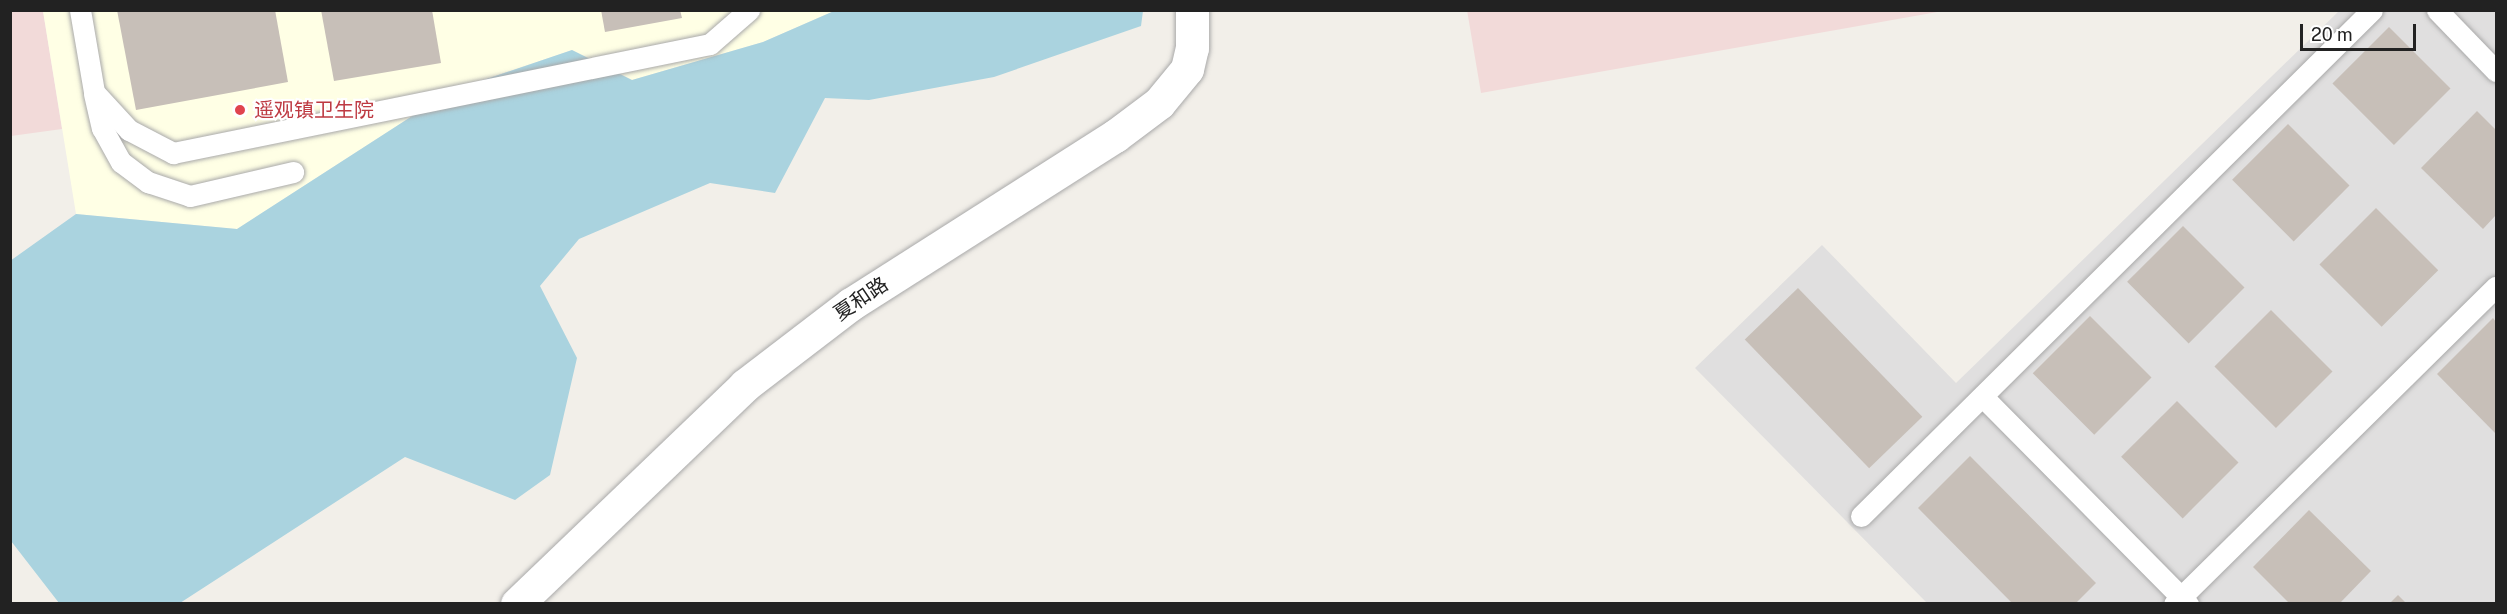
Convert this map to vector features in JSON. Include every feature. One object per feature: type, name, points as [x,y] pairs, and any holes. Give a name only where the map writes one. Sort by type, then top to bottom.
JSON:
[{"type":"street","name":"夏和路","points":[[518,603],[745,385],[851,304],[1115,136],[1159,103],[1187,69],[1192,48],[1192,10]]},
{"type":"lane","points":[[80,10],[102,128],[121,162],[148,182],[189,196],[293,172]]},
{"type":"lane","points":[[94,92],[129,130],[172,153],[710,45],[749,10]]},
{"type":"lane","points":[[1862,516],[1984,398],[2372,10]]},
{"type":"lane","points":[[2437,10],[2496,71]]},
{"type":"lane","points":[[1984,398],[2182,601],[2496,287]]},
{"type":"shaded area","points":[[1467,10],[1943,10],[1943,11],[1481,93]]},
{"type":"shaded area","points":[[10,11],[43,11],[62,129],[11,136]]},
{"type":"shaded area","name":"遥观镇卫生院","points":[[43,11],[834,11],[763,42],[632,80],[572,50],[451,91],[237,229],[76,214]]},
{"type":"shaded area","points":[[2339,11],[2496,11],[2496,603],[1927,603],[1695,368],[1822,245],[1956,383]]},
{"type":"water","points":[[834,11],[1143,11],[1141,26],[994,77],[869,100],[825,98],[775,193],[710,183],[579,239],[540,286],[577,358],[550,475],[515,500],[405,457],[180,603],[59,603],[11,541],[10,261],[76,214],[237,229],[451,91],[572,50],[632,80],[763,42]]},
{"type":"building","points":[[117,10],[275,10],[288,82],[136,110]]},
{"type":"building","points":[[321,10],[432,10],[441,63],[334,81]]},
{"type":"building","points":[[601,10],[680,10],[682,18],[605,32]]},
{"type":"building","points":[[2389,27],[2451,89],[2394,145],[2332,84]]},
{"type":"building","points":[[2477,111],[2496,130],[2496,215],[2483,229],[2421,168]]},
{"type":"building","points":[[2288,124],[2350,186],[2294,241],[2232,180]]},
{"type":"building","points":[[2376,208],[2438,270],[2382,327],[2319,265]]},
{"type":"building","points":[[2183,226],[2245,288],[2189,343],[2127,282]]},
{"type":"building","points":[[1798,288],[1922,417],[1869,468],[1745,339]]},
{"type":"building","points":[[2271,310],[2333,372],[2276,428],[2214,367]]},
{"type":"building","points":[[2090,316],[2152,378],[2094,435],[2033,373]]},
{"type":"building","points":[[2493,318],[2496,322],[2496,434],[2437,374]]},
{"type":"building","points":[[2177,401],[2239,463],[2183,518],[2121,457]]},
{"type":"building","points":[[1970,456],[2096,583],[2075,604],[2013,604],[1918,508]]},
{"type":"building","points":[[2309,510],[2371,571],[2339,604],[2290,604],[2253,567]]},
{"type":"building","points":[[2398,595],[2407,604],[2389,604]]},
{"type":"place","name":"遥观镇卫生院","points":[[240,110]]}]
